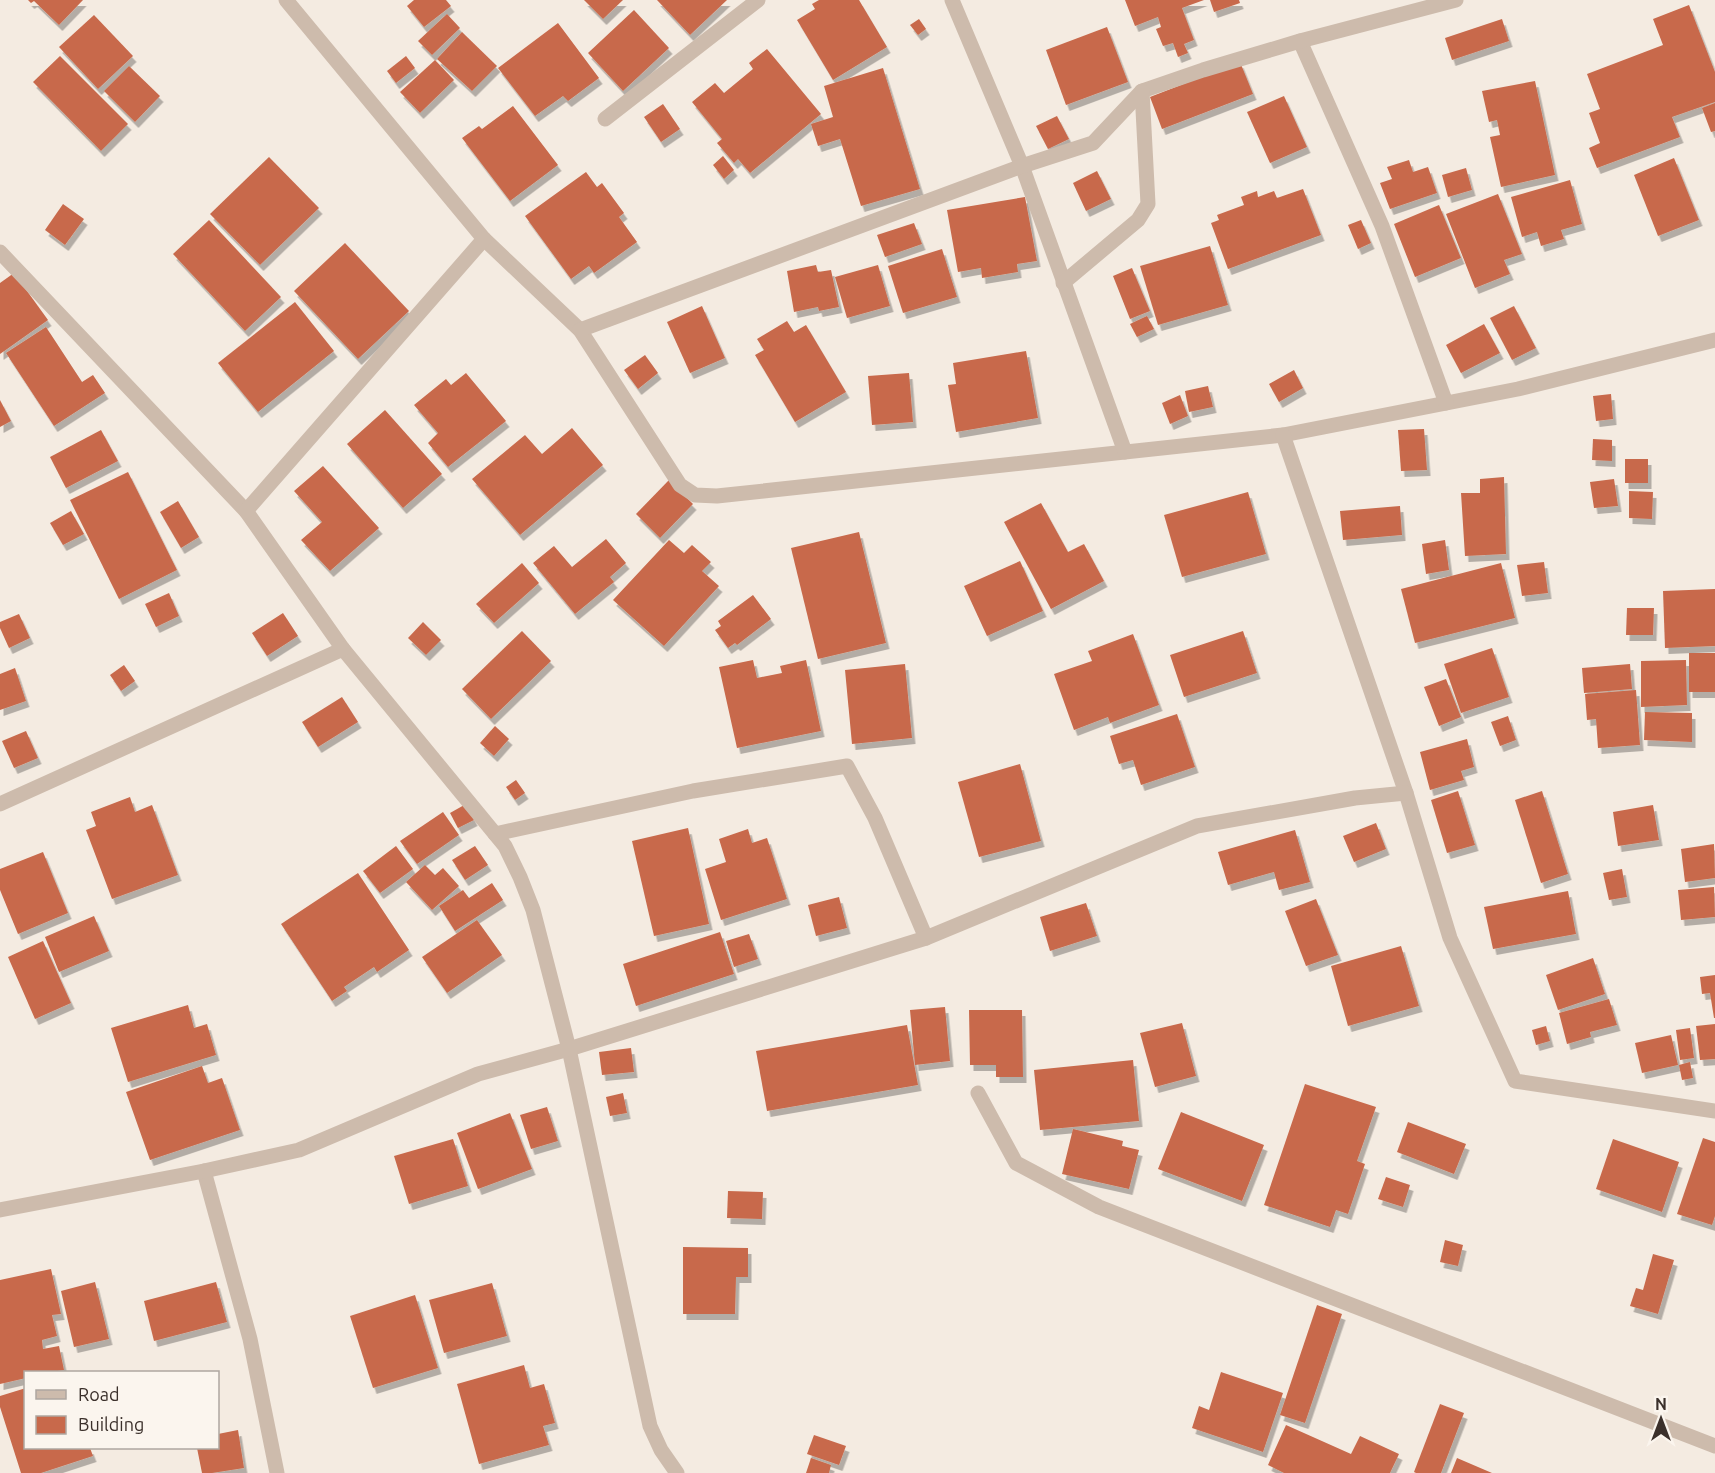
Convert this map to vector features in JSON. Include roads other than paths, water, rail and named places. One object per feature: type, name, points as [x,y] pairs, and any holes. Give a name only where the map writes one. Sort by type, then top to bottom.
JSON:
[{"type":"street","points":[[286,0],[484,239],[580,330],[680,485],[695,495],[717,496],[1283,435],[1518,389],[1715,340]]},
{"type":"street","points":[[605,119],[758,0]]},
{"type":"street","points":[[952,0],[1022,166],[1125,452]]},
{"type":"street","points":[[580,330],[1022,166],[1094,143],[1142,92],[1203,70],[1300,41],[1456,0]]},
{"type":"street","points":[[1300,41],[1382,226],[1446,403]]},
{"type":"street","points":[[1063,283],[1138,220],[1148,204],[1142,92]]},
{"type":"street","points":[[246,511],[484,239]]},
{"type":"street","points":[[1,254],[246,511],[343,649],[505,846],[533,910],[569,1049],[650,1426],[661,1450],[677,1473]]},
{"type":"street","points":[[1283,435],[1406,793],[1450,938],[1515,1081],[1715,1111]]},
{"type":"street","points":[[0,804],[343,649]]},
{"type":"street","points":[[495,834],[693,791],[847,766],[875,818],[926,938]]},
{"type":"street","points":[[0,1210],[204,1171],[299,1150],[478,1074],[569,1049],[926,938],[1197,826],[1355,798],[1406,793]]},
{"type":"street","points":[[978,1094],[1016,1163],[1099,1207],[1715,1446]]},
{"type":"street","points":[[204,1171],[250,1339],[277,1473]]}]
